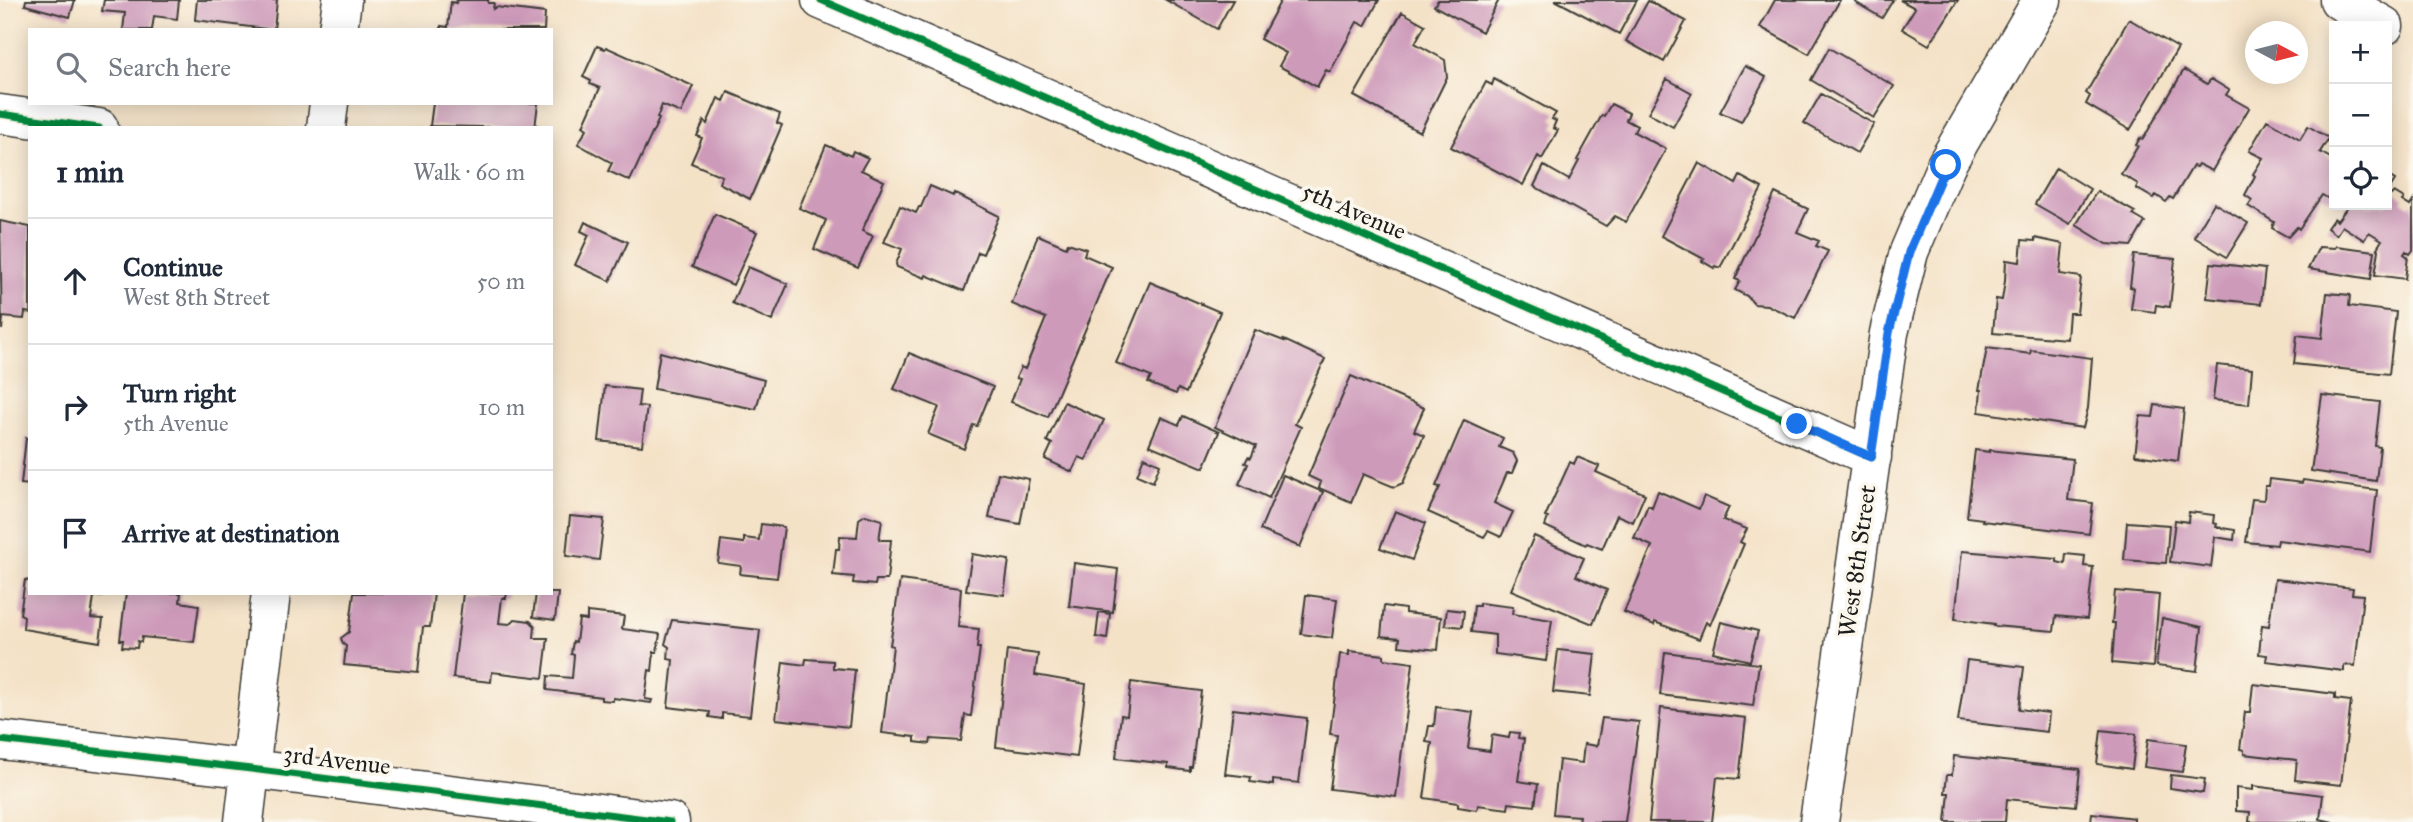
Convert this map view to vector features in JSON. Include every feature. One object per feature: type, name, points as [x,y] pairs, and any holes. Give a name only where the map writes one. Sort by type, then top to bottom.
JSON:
[{"type":"street","points":[[338,28],[342,0]]},
{"type":"street","name":"5th Avenue","points":[[821,0],[1871,457]]},
{"type":"street","name":"West 8th Street","points":[[1819,822],[1889,333],[1909,252],[1946,165],[2042,0]]},
{"type":"street","points":[[2339,0],[2376,21]]},
{"type":"street","points":[[2392,31],[2413,43]]},
{"type":"street","points":[[326,126],[329,105]]},
{"type":"street","points":[[0,114],[85,126]]},
{"type":"street","points":[[244,822],[271,595]]},
{"type":"street","name":"3rd Avenue","points":[[0,740],[670,822]]},
{"type":"building","points":[[26,0],[75,0],[70,17],[25,5]]},
{"type":"building","points":[[104,0],[179,0],[177,19],[154,16],[152,28],[123,28],[125,13],[102,11]]},
{"type":"building","points":[[197,0],[277,0],[274,28],[195,20]]},
{"type":"building","points":[[457,0],[488,0],[488,3],[494,3],[493,9],[496,7],[545,13],[544,28],[441,28],[448,27],[451,2],[456,3]]},
{"type":"building","points":[[1166,0],[1233,0],[1217,29]]},
{"type":"building","points":[[1281,0],[1379,0],[1365,26],[1357,22],[1330,72],[1326,70],[1317,87],[1279,66],[1286,53],[1260,39]]},
{"type":"building","points":[[1438,0],[1499,0],[1482,32],[1434,6]]},
{"type":"building","points":[[1555,0],[1637,0],[1619,34]]},
{"type":"building","points":[[1775,0],[1840,0],[1809,54],[1760,27]]},
{"type":"building","points":[[1893,0],[1882,18],[1855,2]]},
{"type":"building","points":[[1900,0],[1958,0],[1929,45],[1902,29],[1915,8]]},
{"type":"building","points":[[1648,1],[1686,21],[1664,62],[1626,41]]},
{"type":"building","points":[[1402,12],[1425,25],[1415,43],[1445,60],[1447,77],[1420,132],[1354,96]]},
{"type":"building","points":[[2129,19],[2178,48],[2130,130],[2086,104],[2090,96],[2086,93]]},
{"type":"building","points":[[597,46],[606,47],[693,86],[681,113],[662,105],[657,118],[659,119],[630,181],[608,171],[612,163],[578,144],[587,129],[583,126],[600,88],[583,77]]},
{"type":"building","points":[[1829,48],[1894,86],[1874,118],[1811,80]]},
{"type":"building","points":[[1745,66],[1766,77],[1741,122],[1720,112]]},
{"type":"building","points":[[2184,70],[2207,84],[2211,79],[2229,90],[2226,95],[2249,108],[2212,171],[2198,164],[2193,166],[2173,199],[2170,197],[2166,202],[2156,195],[2153,198],[2136,188],[2138,184],[2121,174],[2140,138],[2143,139]]},
{"type":"building","points":[[1494,79],[1556,113],[1552,119],[1556,121],[1553,128],[1558,130],[1542,159],[1538,156],[1523,185],[1451,147],[1486,82],[1492,85]]},
{"type":"building","points":[[1667,79],[1692,93],[1673,127],[1648,113]]},
{"type":"building","points":[[728,92],[780,114],[777,123],[782,125],[750,199],[719,183],[722,176],[691,163],[702,138],[697,136],[704,121],[707,124],[718,98],[724,101]]},
{"type":"building","points":[[1821,94],[1874,124],[1857,153],[1804,123]]},
{"type":"building","points":[[1611,104],[1629,113],[1626,120],[1637,126],[1634,132],[1666,149],[1626,222],[1615,216],[1606,226],[1534,186],[1544,166],[1569,180],[1579,161],[1577,160]]},
{"type":"building","points":[[433,105],[538,105],[535,126],[430,126]]},
{"type":"building","points":[[2267,120],[2300,139],[2308,126],[2329,138],[2320,152],[2329,157],[2329,199],[2322,195],[2299,229],[2297,227],[2288,237],[2272,228],[2274,222],[2248,206],[2252,200],[2245,195],[2263,158],[2249,151]]},
{"type":"building","points":[[826,145],[851,156],[853,151],[868,158],[861,170],[884,181],[862,231],[873,236],[858,268],[814,249],[826,220],[799,208]]},
{"type":"building","points":[[1699,163],[1736,184],[1740,176],[1762,188],[1720,268],[1714,268],[1702,261],[1704,259],[1661,236]]},
{"type":"building","points":[[2056,168],[2090,189],[2070,224],[2035,204]]},
{"type":"building","points":[[930,186],[953,196],[954,193],[999,216],[983,254],[978,252],[964,291],[926,275],[925,278],[897,267],[902,249],[884,242],[900,206],[916,213]]},
{"type":"building","points":[[2097,191],[2135,212],[2133,215],[2145,222],[2131,246],[2107,244],[2076,225]]},
{"type":"building","points":[[2394,192],[2410,206],[2413,201],[2413,250],[2410,254],[2406,251],[2404,254],[2408,257],[2405,279],[2375,275],[2379,250],[2377,248],[2382,240],[2369,232],[2364,240],[2342,226],[2336,235],[2327,228],[2334,218],[2337,221],[2345,210],[2392,210]]},
{"type":"building","points":[[1775,193],[1808,209],[1797,232],[1819,241],[1816,246],[1828,251],[1795,318],[1767,305],[1754,304],[1747,296],[1735,290],[1740,281],[1735,279]]},
{"type":"building","points":[[2214,203],[2248,223],[2227,257],[2194,237]]},
{"type":"building","points":[[715,214],[757,232],[733,285],[692,267]]},
{"type":"building","points":[[0,221],[28,227],[28,313],[25,312],[24,319],[3,317],[2,330]]},
{"type":"building","points":[[585,222],[628,242],[610,281],[575,265],[589,235],[581,231]]},
{"type":"building","points":[[1038,235],[1066,247],[1068,243],[1086,249],[1084,255],[1112,267],[1048,417],[1011,402],[1020,379],[1016,378],[1021,367],[1025,369],[1046,318],[1012,304]]},
{"type":"building","points":[[2035,238],[2063,244],[2060,274],[2081,277],[2077,313],[2069,313],[2067,339],[1993,333],[1996,299],[2002,300],[2006,260],[2020,262],[2022,240],[2035,241]]},
{"type":"building","points":[[2336,246],[2375,251],[2371,279],[2308,269],[2319,247]]},
{"type":"building","points":[[2134,255],[2175,259],[2170,307],[2156,305],[2155,312],[2131,309],[2134,288],[2130,287]]},
{"type":"building","points":[[2211,263],[2265,269],[2261,304],[2207,298]]},
{"type":"building","points":[[748,267],[788,284],[772,321],[732,303]]},
{"type":"building","points":[[1150,282],[1220,312],[1186,393],[1178,389],[1176,394],[1148,383],[1151,377],[1116,363]]},
{"type":"building","points":[[2327,293],[2350,295],[2349,306],[2396,312],[2389,374],[2294,364],[2297,335],[2322,338]]},
{"type":"building","points":[[1255,330],[1325,359],[1295,424],[1301,427],[1269,498],[1239,484],[1248,464],[1245,463],[1248,457],[1251,458],[1256,446],[1215,427]]},
{"type":"building","points":[[1987,348],[2030,354],[2031,350],[2092,358],[2088,408],[2083,428],[1979,412],[1979,390]]},
{"type":"building","points":[[660,352],[764,380],[756,409],[654,389]]},
{"type":"building","points":[[909,353],[993,387],[964,449],[928,434],[939,407],[894,389]]},
{"type":"building","points":[[2217,365],[2252,369],[2249,404],[2213,400]]},
{"type":"building","points":[[1351,376],[1424,408],[1414,431],[1424,435],[1403,483],[1394,487],[1363,474],[1351,502],[1319,488],[1321,482],[1308,476]]},
{"type":"building","points":[[605,386],[640,390],[638,406],[647,407],[642,446],[599,441]]},
{"type":"building","points":[[2322,395],[2380,402],[2375,446],[2380,447],[2376,481],[2311,471]]},
{"type":"building","points":[[1064,402],[1104,420],[1086,460],[1079,457],[1072,472],[1045,459],[1052,444],[1047,441]]},
{"type":"building","points":[[2155,405],[2184,409],[2178,461],[2135,455],[2140,416],[2153,417]]},
{"type":"building","points":[[1183,416],[1219,432],[1204,468],[1149,445],[1161,417],[1179,425]]},
{"type":"building","points":[[1464,420],[1503,438],[1499,447],[1513,453],[1517,461],[1512,473],[1507,473],[1494,503],[1513,512],[1501,537],[1488,531],[1484,537],[1428,512]]},
{"type":"building","points":[[26,438],[28,485],[21,484]]},
{"type":"building","points":[[1975,450],[2073,459],[2068,500],[2093,503],[2089,534],[1967,517]]},
{"type":"building","points":[[1144,457],[1160,464],[1153,482],[1137,475]]},
{"type":"building","points":[[1577,457],[1599,466],[1596,472],[1645,494],[1633,522],[1617,515],[1602,549],[1587,543],[1586,545],[1545,526],[1548,518],[1545,517],[1570,462],[1574,464]]},
{"type":"building","points":[[998,473],[1029,479],[1020,524],[989,518]]},
{"type":"building","points":[[1283,475],[1323,492],[1300,547],[1260,530]]},
{"type":"building","points":[[2270,479],[2302,483],[2303,480],[2377,490],[2370,552],[2278,540],[2277,545],[2246,542],[2252,499],[2264,500],[2265,486],[2269,486]]},
{"type":"building","points":[[1658,491],[1699,509],[1704,496],[1729,507],[1723,520],[1747,529],[1740,542],[1744,544],[1710,625],[1706,622],[1699,639],[1624,612],[1652,546],[1634,538],[1648,505],[1652,507]]},
{"type":"building","points":[[1395,511],[1426,523],[1412,560],[1380,548]]},
{"type":"building","points":[[2189,512],[2214,515],[2213,523],[2217,524],[2216,527],[2235,530],[2234,540],[2215,537],[2211,567],[2170,562],[2175,520],[2188,522]]},
{"type":"building","points":[[865,515],[882,520],[879,540],[891,540],[887,580],[876,580],[875,585],[853,583],[854,577],[833,575],[840,536],[857,537],[859,519]]},
{"type":"building","points":[[570,516],[604,519],[599,560],[566,556]]},
{"type":"building","points":[[2127,522],[2169,525],[2166,563],[2124,560]]},
{"type":"building","points":[[761,524],[784,527],[777,578],[740,574],[741,566],[718,563],[721,540],[744,543],[744,538],[759,540]]},
{"type":"building","points":[[1534,536],[1584,558],[1576,576],[1607,590],[1593,624],[1511,590]]},
{"type":"building","points":[[1962,551],[2057,559],[2057,562],[2065,564],[2066,554],[2085,556],[2084,566],[2093,567],[2087,619],[2056,616],[2054,631],[1994,626],[1955,619]]},
{"type":"building","points":[[972,554],[1009,560],[1004,595],[966,590]]},
{"type":"building","points":[[1074,563],[1118,569],[1113,612],[1069,606]]},
{"type":"building","points":[[2275,579],[2353,588],[2352,594],[2363,595],[2355,666],[2344,665],[2344,671],[2266,661],[2267,655],[2259,654],[2262,625],[2269,626]]},
{"type":"building","points":[[25,580],[28,581],[28,595],[102,595],[94,596],[91,618],[103,619],[100,642],[23,629],[24,616],[20,614]]},
{"type":"building","points":[[900,580],[961,588],[958,627],[979,629],[977,648],[980,648],[971,716],[965,715],[961,741],[931,739],[930,744],[915,742],[915,737],[882,733],[893,646],[890,645]]},
{"type":"building","points":[[2115,591],[2159,595],[2153,667],[2112,663]]},
{"type":"building","points":[[558,593],[555,620],[533,617],[536,595]]},
{"type":"building","points":[[126,595],[181,595],[180,602],[199,605],[194,642],[142,637],[137,648],[122,647],[123,640],[120,640]]},
{"type":"building","points":[[354,595],[434,595],[430,627],[423,627],[418,672],[344,665],[346,646],[341,638],[349,632]]},
{"type":"building","points":[[463,595],[507,595],[506,598],[502,598],[499,623],[510,624],[515,619],[530,621],[535,626],[534,638],[548,638],[543,678],[492,672],[491,682],[453,678]]},
{"type":"building","points":[[1306,595],[1337,599],[1332,638],[1301,634]]},
{"type":"building","points":[[1479,603],[1513,607],[1512,614],[1552,620],[1546,661],[1495,654],[1495,635],[1471,632],[1474,606],[1479,606]]},
{"type":"building","points":[[1384,606],[1405,609],[1405,613],[1441,617],[1438,650],[1399,646],[1400,638],[1381,636]]},
{"type":"building","points":[[1447,609],[1464,611],[1462,627],[1445,625]]},
{"type":"building","points":[[587,612],[624,616],[622,629],[660,634],[652,671],[649,670],[645,699],[652,700],[651,703],[613,698],[613,701],[601,700],[601,697],[547,690],[548,676],[572,678],[573,641],[576,642],[579,619],[587,620]]},
{"type":"building","points":[[1099,612],[1110,614],[1107,639],[1096,637]]},
{"type":"building","points":[[2162,618],[2202,627],[2197,671],[2156,666]]},
{"type":"building","points":[[672,620],[760,630],[750,716],[722,713],[722,719],[709,717],[710,712],[668,707],[673,660],[668,659],[669,647],[665,644]]},
{"type":"building","points":[[1721,622],[1758,631],[1750,661],[1713,652]]},
{"type":"building","points":[[1007,650],[1038,654],[1035,675],[1086,684],[1077,757],[996,747]]},
{"type":"building","points":[[1558,650],[1595,654],[1590,696],[1553,692]]},
{"type":"building","points":[[1349,651],[1384,655],[1384,659],[1413,663],[1396,797],[1330,789],[1337,735],[1330,734],[1340,654],[1349,655]]},
{"type":"building","points":[[1665,652],[1759,664],[1753,706],[1660,695]]},
{"type":"building","points":[[806,659],[833,661],[833,668],[855,670],[849,727],[776,719],[783,662],[805,665]]},
{"type":"building","points":[[1967,660],[2024,667],[2019,709],[2049,713],[2047,732],[1958,721]]},
{"type":"building","points":[[1131,682],[1201,691],[1190,771],[1168,768],[1168,764],[1116,758],[1121,715],[1127,716]]},
{"type":"building","points":[[2253,684],[2335,694],[2335,699],[2351,701],[2341,785],[2295,780],[2297,760],[2244,754],[2244,750],[2240,749],[2245,712],[2250,712]]},
{"type":"building","points":[[1436,707],[1473,712],[1468,748],[1490,751],[1492,735],[1509,738],[1510,732],[1519,733],[1518,738],[1524,739],[1518,781],[1538,784],[1535,806],[1509,803],[1508,809],[1478,805],[1477,810],[1458,807],[1458,803],[1424,798],[1432,743],[1426,742],[1429,726],[1434,726]]},
{"type":"building","points":[[1661,708],[1746,718],[1739,779],[1717,777],[1712,822],[1649,822]]},
{"type":"building","points":[[1233,709],[1307,718],[1299,783],[1273,780],[1273,785],[1250,782],[1251,777],[1225,774]]},
{"type":"building","points":[[1602,718],[1639,722],[1625,822],[1578,822],[1579,816],[1553,814],[1559,760],[1582,763],[1584,744],[1597,746]]},
{"type":"building","points":[[2101,730],[2136,734],[2132,769],[2097,764]]},
{"type":"building","points":[[2148,739],[2186,744],[2182,772],[2144,767]]},
{"type":"building","points":[[1954,756],[2080,769],[2076,806],[2007,799],[2005,822],[1946,822],[1949,793],[1945,793],[1947,775],[1952,775]]},
{"type":"building","points":[[2171,775],[2205,779],[2203,793],[2170,788]]},
{"type":"building","points":[[2253,786],[2323,795],[2320,819],[2333,822],[2249,822],[2250,812],[2236,811],[2236,788],[2253,790]]},
{"type":"building","points":[[2092,813],[2134,818],[2134,822],[2091,822]]},
{"type":"cycle path","points":[[821,0],[1872,457]]},
{"type":"cycle path","points":[[0,114],[85,126]]},
{"type":"cycle path","points":[[0,740],[670,822]]},
{"type":"route","points":[[1797,424],[1871,457],[1889,333],[1909,252],[1946,165]]}]
